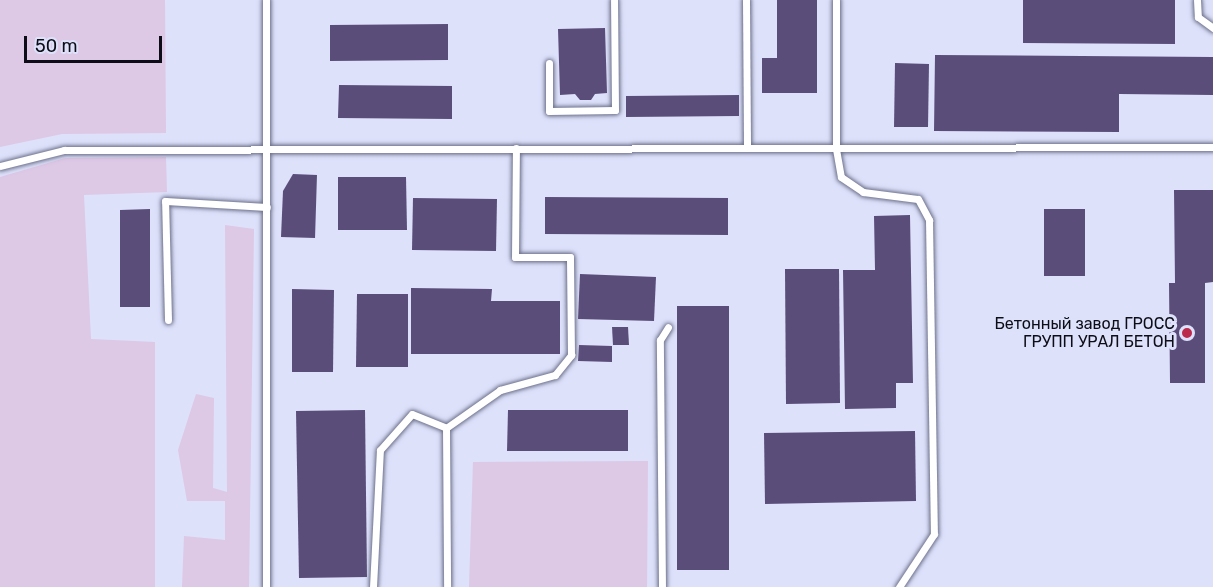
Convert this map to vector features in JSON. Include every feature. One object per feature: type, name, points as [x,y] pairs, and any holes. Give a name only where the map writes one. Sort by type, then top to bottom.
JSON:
[{"type":"lane","points":[[266,0],[266,587]]},
{"type":"lane","points":[[549,63],[549,111],[615,110],[614,0]]},
{"type":"lane","points":[[746,0],[747,148]]},
{"type":"lane","points":[[836,0],[836,149],[841,177],[863,192],[918,199],[929,220],[934,534],[900,587]]},
{"type":"lane","points":[[1197,0],[1198,17],[1213,28]]},
{"type":"lane","points":[[0,166],[64,150],[1213,147]]},
{"type":"lane","points":[[446,428],[500,390],[555,375],[571,355],[570,257],[515,257],[516,148]]},
{"type":"lane","points":[[168,320],[165,201],[267,207]]},
{"type":"lane","points":[[662,587],[660,340],[668,327]]},
{"type":"lane","points":[[373,587],[380,450],[412,414],[446,428]]},
{"type":"lane","points":[[446,428],[447,587]]},
{"type":"shaded area","points":[[0,0],[165,0],[166,133],[62,134],[0,147]]},
{"type":"shaded area","points":[[166,157],[167,192],[84,195],[91,339],[155,342],[155,587],[0,587],[0,177],[65,158]]},
{"type":"shaded area","points":[[225,225],[254,229],[249,587],[182,587],[184,536],[225,540],[225,501],[187,501],[178,450],[196,394],[214,398],[213,488],[227,492]]},
{"type":"shaded area","points":[[648,461],[647,587],[469,587],[473,462]]},
{"type":"building","points":[[777,0],[817,0],[817,93],[762,93],[762,58],[777,58]]},
{"type":"building","points":[[1023,0],[1175,0],[1175,44],[1023,43]]},
{"type":"building","points":[[448,24],[448,60],[330,61],[330,25]]},
{"type":"building","points":[[605,28],[607,93],[595,94],[591,100],[580,100],[575,94],[560,95],[558,29]]},
{"type":"building","points":[[935,55],[1213,57],[1213,95],[1119,94],[1119,132],[934,131]]},
{"type":"building","points":[[895,63],[929,64],[928,127],[894,127]]},
{"type":"building","points":[[339,85],[452,86],[452,119],[338,118]]},
{"type":"building","points":[[739,95],[739,116],[626,117],[626,96]]},
{"type":"building","points":[[293,174],[317,175],[315,238],[281,237],[283,191]]},
{"type":"building","points":[[338,177],[406,177],[407,230],[338,230]]},
{"type":"building","points":[[1174,190],[1213,190],[1213,282],[1205,283],[1205,383],[1170,383],[1169,283],[1175,283]]},
{"type":"building","points":[[545,197],[728,198],[728,235],[545,234]]},
{"type":"building","points":[[413,198],[497,199],[496,251],[412,250]]},
{"type":"building","points":[[150,209],[150,307],[120,307],[120,210]]},
{"type":"building","points":[[1044,209],[1085,209],[1085,276],[1044,276]]},
{"type":"building","points":[[910,215],[913,383],[896,383],[896,408],[845,409],[843,270],[875,270],[874,216]]},
{"type":"building","points":[[785,269],[839,269],[840,403],[786,404]]},
{"type":"building","points":[[580,274],[656,277],[654,321],[578,319]]},
{"type":"building","points":[[411,288],[492,289],[491,301],[560,301],[560,354],[411,354]]},
{"type":"building","points":[[292,289],[334,290],[333,372],[292,372]]},
{"type":"building","points":[[357,294],[408,294],[408,367],[356,367]]},
{"type":"building","points":[[677,306],[729,306],[729,570],[677,570]]},
{"type":"building","points":[[612,327],[628,327],[629,345],[613,345]]},
{"type":"building","points":[[579,345],[612,346],[612,362],[578,361]]},
{"type":"building","points":[[365,410],[367,577],[299,578],[296,411]]},
{"type":"building","points":[[508,410],[628,410],[628,451],[507,451]]},
{"type":"building","points":[[915,431],[916,501],[765,504],[764,433]]},
{"type":"place","name":"Бетонный завод ГРОСС ГРУПП УРАЛ БЕТОН","points":[[1187,333]]}]
